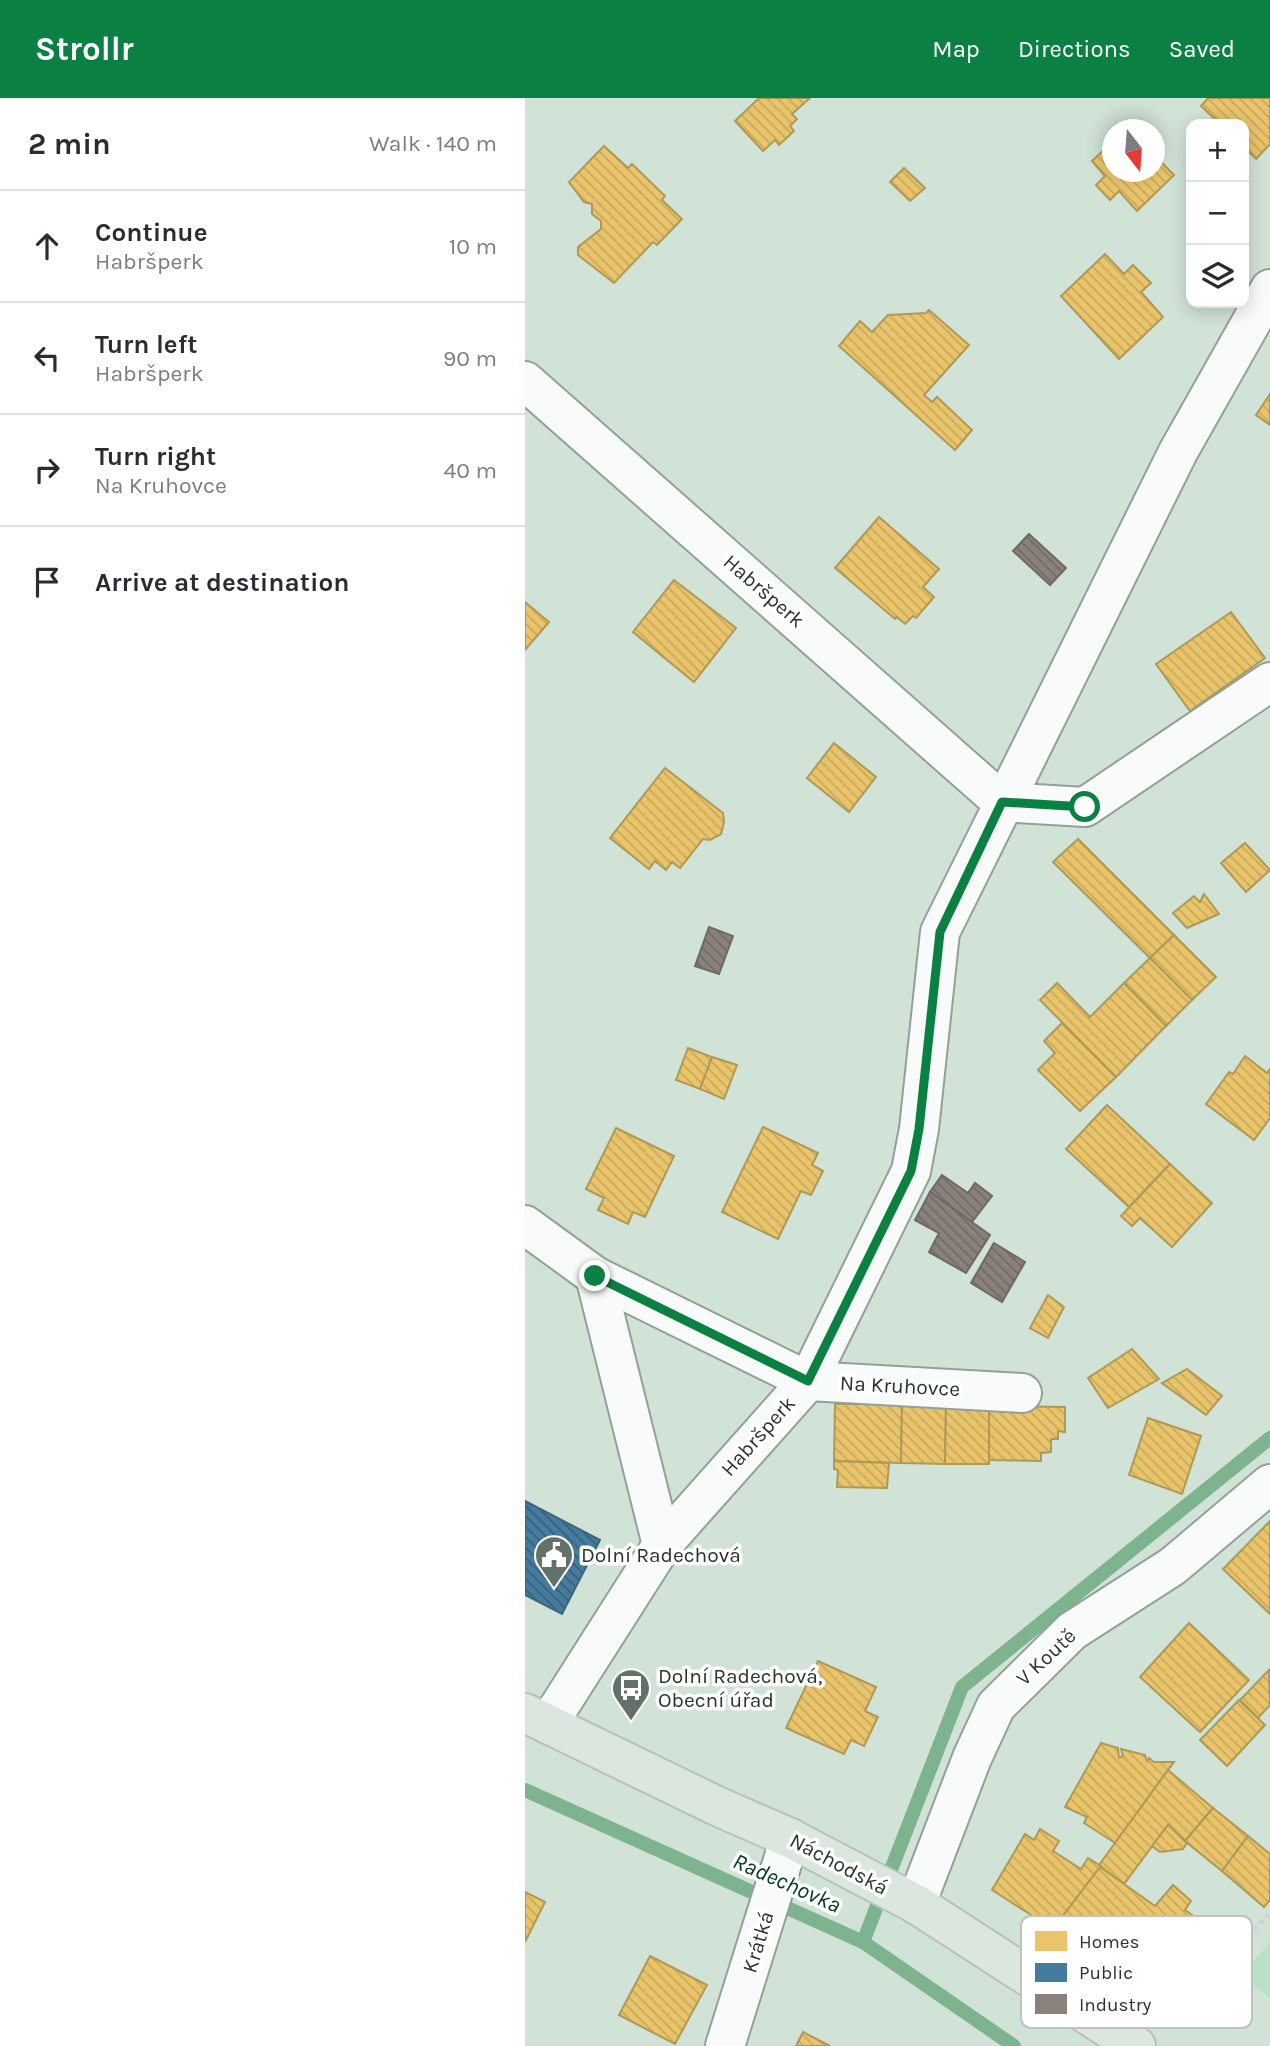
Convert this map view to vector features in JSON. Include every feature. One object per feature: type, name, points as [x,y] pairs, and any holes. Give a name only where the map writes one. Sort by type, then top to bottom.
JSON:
[{"type":"main road","name":"Náchodská","points":[[537,1719],[719,1807],[790,1838],[1021,1964]]},
{"type":"street","name":"Habršperk","points":[[537,1719],[662,1545],[808,1381],[911,1171],[919,1129],[940,932],[1002,802],[1178,452],[1270,289]]},
{"type":"street","name":"Habršperk","points":[[525,381],[1002,802]]},
{"type":"street","points":[[1002,802],[1085,807],[1270,682]]},
{"type":"street","name":"Na Kruhovce","points":[[525,1225],[595,1276],[808,1381],[1022,1393]]},
{"type":"street","points":[[595,1276],[662,1545]]},
{"type":"street","name":"V Koutě","points":[[916,1905],[972,1758],[996,1706],[1072,1631],[1173,1566],[1270,1484]]},
{"type":"street","name":"Krátká","points":[[725,2046],[790,1838]]},
{"type":"path","points":[[1252,1931],[1270,1913]]},
{"type":"green space","points":[[1270,1942],[1270,1998],[1252,1984],[1252,1962]]},
{"type":"building: Homes","points":[[759,98],[810,98],[792,114],[797,119],[790,126],[794,131],[779,145],[775,140],[763,151],[735,121]]},
{"type":"building: Homes","points":[[1208,98],[1270,98],[1270,144],[1256,159],[1249,152],[1249,119],[1215,119],[1201,106]]},
{"type":"building: Homes","points":[[604,146],[628,168],[632,164],[665,196],[662,200],[682,219],[657,245],[653,242],[614,283],[578,255],[578,247],[601,229],[601,221],[592,214],[592,204],[584,202],[569,182]]},
{"type":"building: Homes","points":[[1102,152],[1102,173],[1092,161]]},
{"type":"building: Homes","points":[[1165,166],[1174,175],[1137,211],[1119,191],[1110,200],[1096,185],[1102,179],[1102,182],[1165,182]]},
{"type":"building: Homes","points":[[904,168],[925,188],[910,201],[890,182]]},
{"type":"building: Homes","points":[[1105,254],[1124,274],[1133,265],[1151,283],[1141,292],[1163,317],[1119,359],[1061,296]]},
{"type":"building: Homes","points":[[929,310],[969,345],[924,395],[932,402],[937,397],[972,430],[955,450],[839,346],[860,321],[872,332],[888,315],[926,313]]},
{"type":"building: Homes","points":[[1270,394],[1270,425],[1256,415]]},
{"type":"building: Homes","points":[[879,517],[939,569],[923,587],[934,597],[916,618],[913,616],[905,624],[897,617],[895,619],[835,568]]},
{"type":"building: Homes","points":[[674,580],[736,628],[694,682],[633,632]]},
{"type":"building: Homes","points":[[525,602],[549,622],[525,650]]},
{"type":"building: Homes","points":[[1231,612],[1265,658],[1190,711],[1156,664]]},
{"type":"building: Homes","points":[[834,743],[876,777],[849,812],[807,778]]},
{"type":"building: Homes","points":[[665,768],[723,813],[724,822],[721,834],[710,840],[703,839],[680,868],[672,862],[666,870],[655,861],[649,869],[610,838]]},
{"type":"building: Homes","points":[[1078,839],[1174,935],[1150,958],[1053,862]]},
{"type":"building: Homes","points":[[1245,843],[1270,870],[1246,892],[1221,863]]},
{"type":"building: Homes","points":[[1204,894],[1219,914],[1187,928],[1173,913],[1194,896],[1200,902]]},
{"type":"building: Homes","points":[[1174,935],[1216,977],[1192,1000],[1150,958]]},
{"type":"building: Homes","points":[[1150,958],[1192,1000],[1166,1026],[1124,983]]},
{"type":"building: Homes","points":[[1057,983],[1090,1017],[1124,983],[1166,1026],[1116,1077],[1040,1000]]},
{"type":"building: Homes","points":[[1062,1023],[1116,1077],[1080,1111],[1038,1070],[1055,1053],[1044,1041]]},
{"type":"building: Homes","points":[[688,1048],[712,1057],[700,1089],[676,1080]]},
{"type":"building: Homes","points":[[1245,1056],[1267,1073],[1270,1069],[1270,1118],[1254,1140],[1206,1104],[1229,1072],[1233,1074]]},
{"type":"building: Homes","points":[[712,1057],[737,1065],[724,1099],[700,1089]]},
{"type":"building: Homes","points":[[1107,1105],[1170,1164],[1129,1207],[1066,1149]]},
{"type":"building: Homes","points":[[763,1127],[818,1153],[812,1165],[823,1171],[811,1195],[801,1191],[778,1239],[722,1212]]},
{"type":"building: Homes","points":[[616,1128],[674,1156],[645,1217],[633,1212],[628,1224],[598,1210],[604,1198],[586,1189]]},
{"type":"building: Homes","points":[[1170,1164],[1212,1203],[1172,1247],[1140,1218],[1132,1226],[1121,1216]]},
{"type":"building: Homes","points":[[1048,1295],[1064,1307],[1048,1338],[1030,1328]]},
{"type":"building: Homes","points":[[1132,1349],[1159,1379],[1108,1408],[1088,1378]]},
{"type":"building: Homes","points":[[1187,1369],[1222,1396],[1206,1415],[1162,1383]]},
{"type":"building: Homes","points":[[835,1404],[902,1404],[901,1463],[834,1461]]},
{"type":"building: Homes","points":[[902,1404],[946,1406],[945,1464],[901,1463]]},
{"type":"building: Homes","points":[[946,1406],[989,1406],[989,1464],[945,1464]]},
{"type":"building: Homes","points":[[989,1406],[1065,1407],[1065,1432],[1058,1431],[1058,1439],[1051,1439],[1051,1452],[1041,1453],[1041,1461],[989,1460]]},
{"type":"building: Homes","points":[[1148,1418],[1201,1436],[1182,1494],[1129,1475]]},
{"type":"building: Homes","points":[[834,1461],[889,1463],[887,1488],[837,1487],[838,1470],[834,1469]]},
{"type":"building: Homes","points":[[1270,1521],[1270,1614],[1223,1569]]},
{"type":"building: Homes","points":[[1189,1623],[1249,1680],[1200,1732],[1140,1677]]},
{"type":"building: Homes","points":[[818,1661],[876,1687],[865,1711],[878,1717],[864,1746],[851,1740],[844,1754],[786,1728]]},
{"type":"building: Homes","points":[[1269,1670],[1270,1705],[1258,1718],[1240,1700]]},
{"type":"building: Homes","points":[[1239,1700],[1265,1725],[1227,1766],[1200,1740]]},
{"type":"building: Homes","points":[[1101,1743],[1118,1748],[1119,1758],[1123,1756],[1121,1749],[1145,1755],[1147,1761],[1149,1758],[1154,1762],[1174,1762],[1115,1843],[1084,1823],[1087,1817],[1065,1807]]},
{"type":"building: Homes","points":[[1168,1770],[1213,1808],[1185,1841],[1168,1825],[1124,1884],[1099,1865]]},
{"type":"building: Homes","points":[[1213,1808],[1248,1836],[1222,1871],[1185,1841]]},
{"type":"building: Homes","points":[[1168,1825],[1187,1843],[1183,1849],[1160,1852],[1152,1846]]},
{"type":"building: Homes","points":[[1040,1829],[1059,1841],[1053,1851],[1081,1869],[1088,1858],[1101,1866],[1063,1916],[1033,1916],[992,1890],[1025,1834],[1034,1840]]},
{"type":"building: Homes","points":[[1248,1836],[1270,1854],[1270,1900],[1264,1907],[1222,1871]]},
{"type":"building: Homes","points":[[1100,1867],[1155,1906],[1173,1885],[1191,1901],[1185,1910],[1194,1916],[1063,1916]]},
{"type":"building: Homes","points":[[525,1892],[545,1902],[525,1942]]},
{"type":"building: Homes","points":[[650,1956],[707,1985],[675,2044],[619,2015]]},
{"type":"building: Homes","points":[[803,2032],[830,2046],[796,2046]]},
{"type":"building: Public","points":[[525,1501],[600,1540],[562,1614],[525,1595]]},
{"type":"building: Industry","points":[[1029,534],[1066,568],[1050,585],[1013,551]]},
{"type":"building: Industry","points":[[709,927],[733,936],[719,974],[695,966]]},
{"type":"building: Industry","points":[[942,1175],[968,1193],[975,1183],[992,1196],[972,1222],[930,1192]]},
{"type":"building: Industry","points":[[930,1192],[990,1235],[966,1273],[929,1252],[939,1233],[915,1220]]},
{"type":"building: Industry","points":[[994,1243],[1025,1262],[1002,1302],[971,1283]]},
{"type":"waterway","points":[[863,1942],[962,1687],[1270,1438]]},
{"type":"waterway","name":"Radechovka","points":[[525,1790],[863,1942],[1014,2046]]},
{"type":"place","name":"Dolní Radechová","points":[[554,1589]]},
{"type":"place","name":"Dolní Radechová, Obecní úřad","points":[[631,1722]]},
{"type":"route","points":[[595,1276],[808,1381],[911,1171],[919,1129],[940,932],[1002,802],[1085,807]]}]
